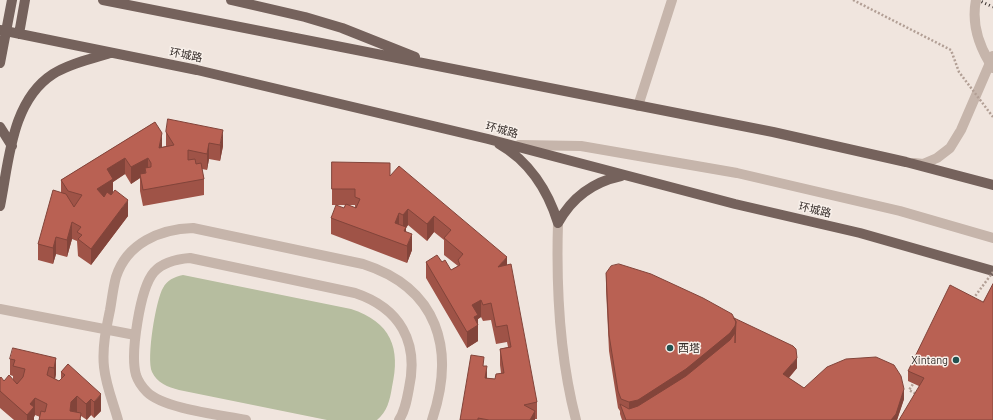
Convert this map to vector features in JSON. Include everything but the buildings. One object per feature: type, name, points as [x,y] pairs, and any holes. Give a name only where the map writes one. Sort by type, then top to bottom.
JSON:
[{"type":"main road","points":[[0,63],[12,0]]},
{"type":"main road","points":[[19,34],[25,0]]},
{"type":"main road","points":[[103,0],[773,132],[906,162],[993,185]]},
{"type":"main road","points":[[231,0],[305,17],[342,28],[439,66]]},
{"type":"main road","name":"环城路","points":[[0,30],[197,70],[488,139],[624,176],[860,233],[993,271]]},
{"type":"main road","points":[[0,206],[12,146],[22,110],[41,84],[53,74],[68,66],[111,53]]},
{"type":"main road","points":[[0,127],[12,146]]},
{"type":"main road","points":[[488,139],[516,156],[534,176],[546,194],[558,223]]},
{"type":"main road","points":[[558,223],[570,204],[589,188],[609,179],[624,176]]},
{"type":"street","points":[[638,106],[672,0]]},
{"type":"street","points":[[976,0],[974,26],[979,42],[993,68]]},
{"type":"street","points":[[906,162],[923,164],[937,158],[950,148],[961,130],[993,56]]},
{"type":"street","points":[[513,146],[581,146],[737,173],[900,211],[993,238]]},
{"type":"street","points":[[558,223],[558,299],[561,338],[576,420]]},
{"type":"street","points":[[118,420],[110,395],[104,367],[103,352],[116,277],[124,262],[134,250],[146,240],[161,233],[176,229],[193,228],[363,264],[380,270],[397,279],[412,290],[424,305],[433,321],[440,338],[443,357],[443,376],[432,420]]},
{"type":"street","points":[[246,420],[166,403],[148,393],[136,375],[133,353],[135,335],[145,286],[149,278],[162,265],[180,259],[190,258],[368,297],[390,312],[406,334],[410,346],[412,372],[406,403],[399,420]]},
{"type":"street","points":[[0,309],[135,335]]},
{"type":"path","points":[[853,0],[951,50],[959,72],[993,117]]},
{"type":"path","points":[[971,303],[993,271]]},
{"type":"path","points":[[917,377],[909,390],[919,396]]},
{"type":"green space","points":[[183,275],[351,309],[365,314],[376,321],[390,338],[394,349],[395,360],[390,397],[388,405],[383,413],[377,420],[327,420],[179,390],[160,382],[154,376],[150,365],[151,343],[157,304],[165,285],[171,279]]},
{"type":"railway","points":[[978,0],[993,7]]},
{"type":"place","name":"西塔","points":[[670,348]]},
{"type":"place","name":"Xintang","points":[[956,360]]}]
